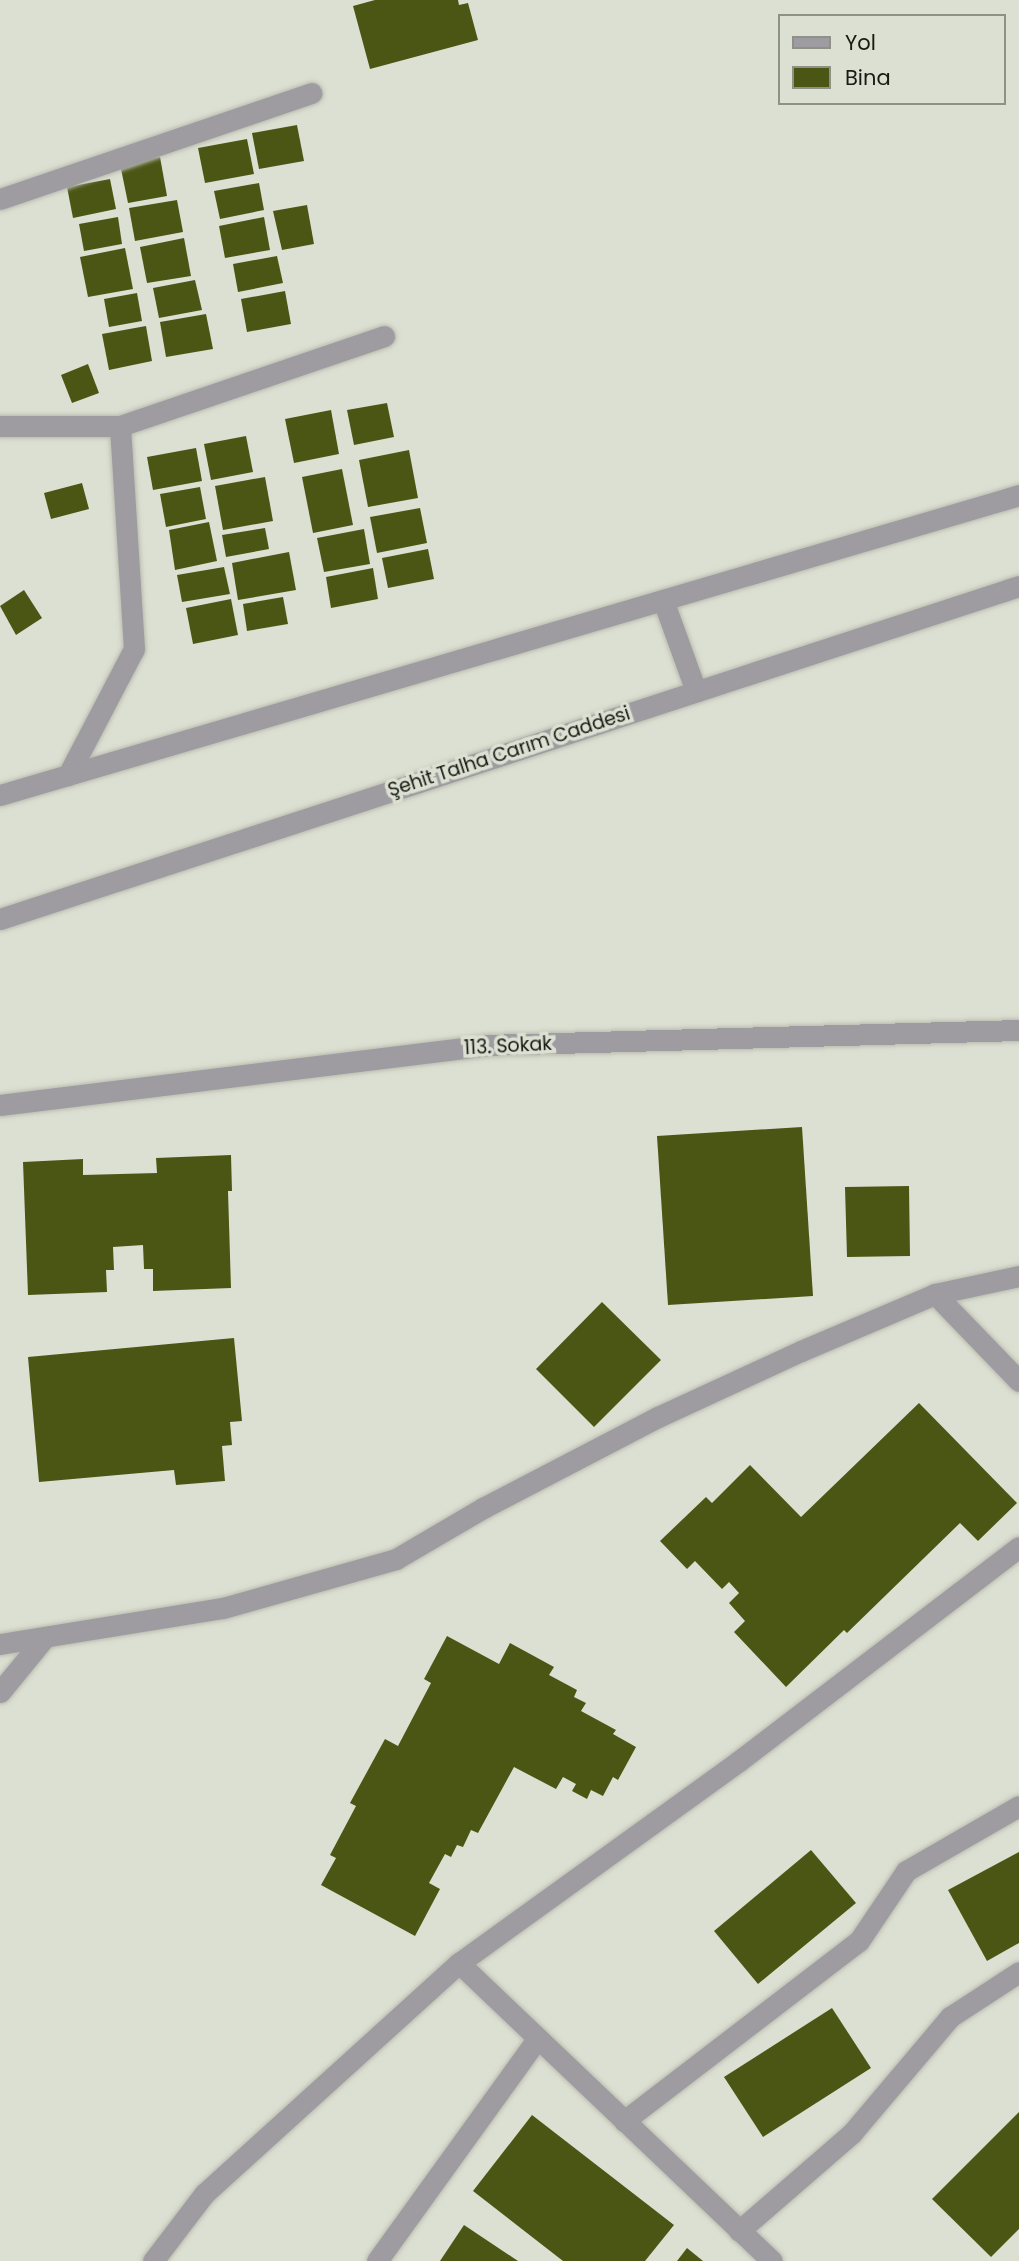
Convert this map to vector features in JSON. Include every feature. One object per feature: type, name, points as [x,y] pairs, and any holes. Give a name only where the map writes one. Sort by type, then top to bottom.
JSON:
[{"type":"street","points":[[0,199],[311,93]]},
{"type":"street","points":[[0,426],[120,426],[384,336]]},
{"type":"street","points":[[68,775],[134,649],[120,426]]},
{"type":"street","points":[[0,795],[1019,495]]},
{"type":"street","name":"Şehit Talha Carım Caddesi","points":[[0,919],[1019,586]]},
{"type":"street","points":[[663,600],[696,691]]},
{"type":"street","name":"113. Sokak","points":[[0,1105],[486,1045],[1019,1030]]},
{"type":"street","points":[[0,1644],[223,1608],[396,1559],[483,1508],[658,1417],[934,1294],[1019,1276]]},
{"type":"street","points":[[934,1294],[1019,1381]]},
{"type":"street","points":[[153,2261],[204,2194],[459,1963],[739,1761],[1019,1547]]},
{"type":"street","points":[[0,1692],[45,1637]]},
{"type":"street","points":[[624,2121],[859,1941],[906,1871],[1019,1806]]},
{"type":"street","points":[[459,1963],[772,2261]]},
{"type":"street","points":[[739,2231],[852,2133],[950,2017],[1019,1972]]},
{"type":"street","points":[[377,2261],[538,2038]]},
{"type":"building","points":[[375,0],[458,0],[459,5],[468,3],[478,40],[370,69],[353,6]]},
{"type":"building","points":[[297,125],[304,161],[259,169],[252,133]]},
{"type":"building","points":[[247,139],[254,174],[205,183],[198,148]]},
{"type":"building","points":[[160,157],[167,196],[128,203],[120,164]]},
{"type":"building","points":[[110,179],[116,209],[73,218],[67,187]]},
{"type":"building","points":[[259,183],[264,210],[220,219],[214,191]]},
{"type":"building","points":[[177,200],[183,232],[135,241],[129,208]]},
{"type":"building","points":[[307,205],[314,244],[282,250],[273,211]]},
{"type":"building","points":[[118,217],[122,244],[84,251],[79,224]]},
{"type":"building","points":[[264,217],[270,250],[225,258],[219,226]]},
{"type":"building","points":[[184,238],[191,276],[147,283],[140,247]]},
{"type":"building","points":[[125,248],[133,289],[88,297],[80,257]]},
{"type":"building","points":[[277,256],[283,283],[238,292],[233,264]]},
{"type":"building","points":[[195,280],[202,310],[159,318],[153,288]]},
{"type":"building","points":[[285,291],[291,324],[247,332],[241,299]]},
{"type":"building","points":[[137,293],[142,321],[109,327],[104,299]]},
{"type":"building","points":[[206,314],[213,349],[166,357],[160,322]]},
{"type":"building","points":[[146,326],[152,361],[109,370],[102,334]]},
{"type":"building","points":[[88,364],[99,393],[72,403],[61,375]]},
{"type":"building","points":[[387,403],[394,437],[354,445],[347,410]]},
{"type":"building","points":[[331,410],[339,454],[294,463],[285,419]]},
{"type":"building","points":[[246,436],[253,472],[211,480],[204,444]]},
{"type":"building","points":[[196,448],[202,481],[153,490],[147,457]]},
{"type":"building","points":[[409,450],[418,498],[368,507],[359,460]]},
{"type":"building","points":[[342,469],[353,525],[313,533],[302,477]]},
{"type":"building","points":[[265,477],[273,521],[223,530],[215,486]]},
{"type":"building","points":[[82,483],[89,509],[51,519],[44,493]]},
{"type":"building","points":[[200,487],[206,519],[166,527],[160,494]]},
{"type":"building","points":[[420,508],[427,543],[377,553],[370,517]]},
{"type":"building","points":[[209,522],[217,561],[175,570],[169,530]]},
{"type":"building","points":[[265,528],[269,549],[226,557],[222,535]]},
{"type":"building","points":[[364,529],[370,564],[324,572],[317,538]]},
{"type":"building","points":[[428,549],[434,579],[388,588],[382,558]]},
{"type":"building","points":[[289,552],[296,590],[238,600],[232,563]]},
{"type":"building","points":[[224,567],[230,594],[182,602],[177,575]]},
{"type":"building","points":[[373,568],[378,599],[331,608],[326,577]]},
{"type":"building","points":[[24,590],[42,618],[16,635],[0,606]]},
{"type":"building","points":[[283,597],[288,624],[247,631],[243,604]]},
{"type":"building","points":[[231,599],[238,635],[193,644],[186,608]]},
{"type":"building","points":[[802,1127],[813,1296],[668,1305],[657,1136]]},
{"type":"building","points":[[231,1155],[232,1191],[228,1191],[231,1288],[153,1291],[153,1269],[144,1269],[143,1245],[113,1247],[114,1270],[106,1270],[107,1292],[28,1295],[23,1162],[83,1159],[83,1175],[157,1173],[156,1158]]},
{"type":"building","points":[[909,1186],[910,1256],[847,1257],[845,1187]]},
{"type":"building","points":[[602,1302],[661,1360],[594,1427],[536,1369]]},
{"type":"building","points":[[234,1338],[242,1421],[230,1422],[232,1445],[222,1446],[225,1481],[176,1485],[174,1470],[39,1482],[28,1357]]},
{"type":"building","points":[[919,1403],[1017,1503],[978,1541],[960,1523],[847,1633],[844,1630],[786,1687],[734,1632],[745,1621],[729,1603],[739,1593],[729,1582],[722,1589],[695,1561],[687,1569],[660,1541],[706,1497],[712,1503],[750,1465],[801,1517]]},
{"type":"building","points":[[447,1636],[499,1664],[510,1643],[554,1667],[549,1675],[577,1690],[574,1697],[586,1703],[581,1711],[616,1730],[613,1734],[636,1747],[618,1780],[613,1777],[603,1796],[591,1790],[587,1799],[572,1791],[576,1784],[563,1777],[556,1789],[514,1767],[478,1833],[471,1830],[463,1847],[457,1845],[451,1857],[445,1854],[429,1883],[440,1889],[415,1936],[321,1885],[336,1858],[330,1855],[356,1806],[350,1803],[385,1739],[398,1746],[431,1683],[424,1679]]},
{"type":"building","points":[[811,1850],[856,1903],[758,1984],[714,1931]]},
{"type":"building","points":[[1019,1852],[1019,1943],[987,1961],[948,1890]]},
{"type":"building","points":[[832,2008],[871,2068],[763,2137],[724,2077]]},
{"type":"building","points":[[1019,2112],[1019,2229],[991,2257],[932,2199]]},
{"type":"building","points":[[532,2115],[674,2225],[645,2261],[563,2261],[473,2191]]},
{"type":"building","points":[[464,2225],[518,2261],[440,2261]]},
{"type":"building","points":[[687,2248],[703,2261],[677,2261]]}]
